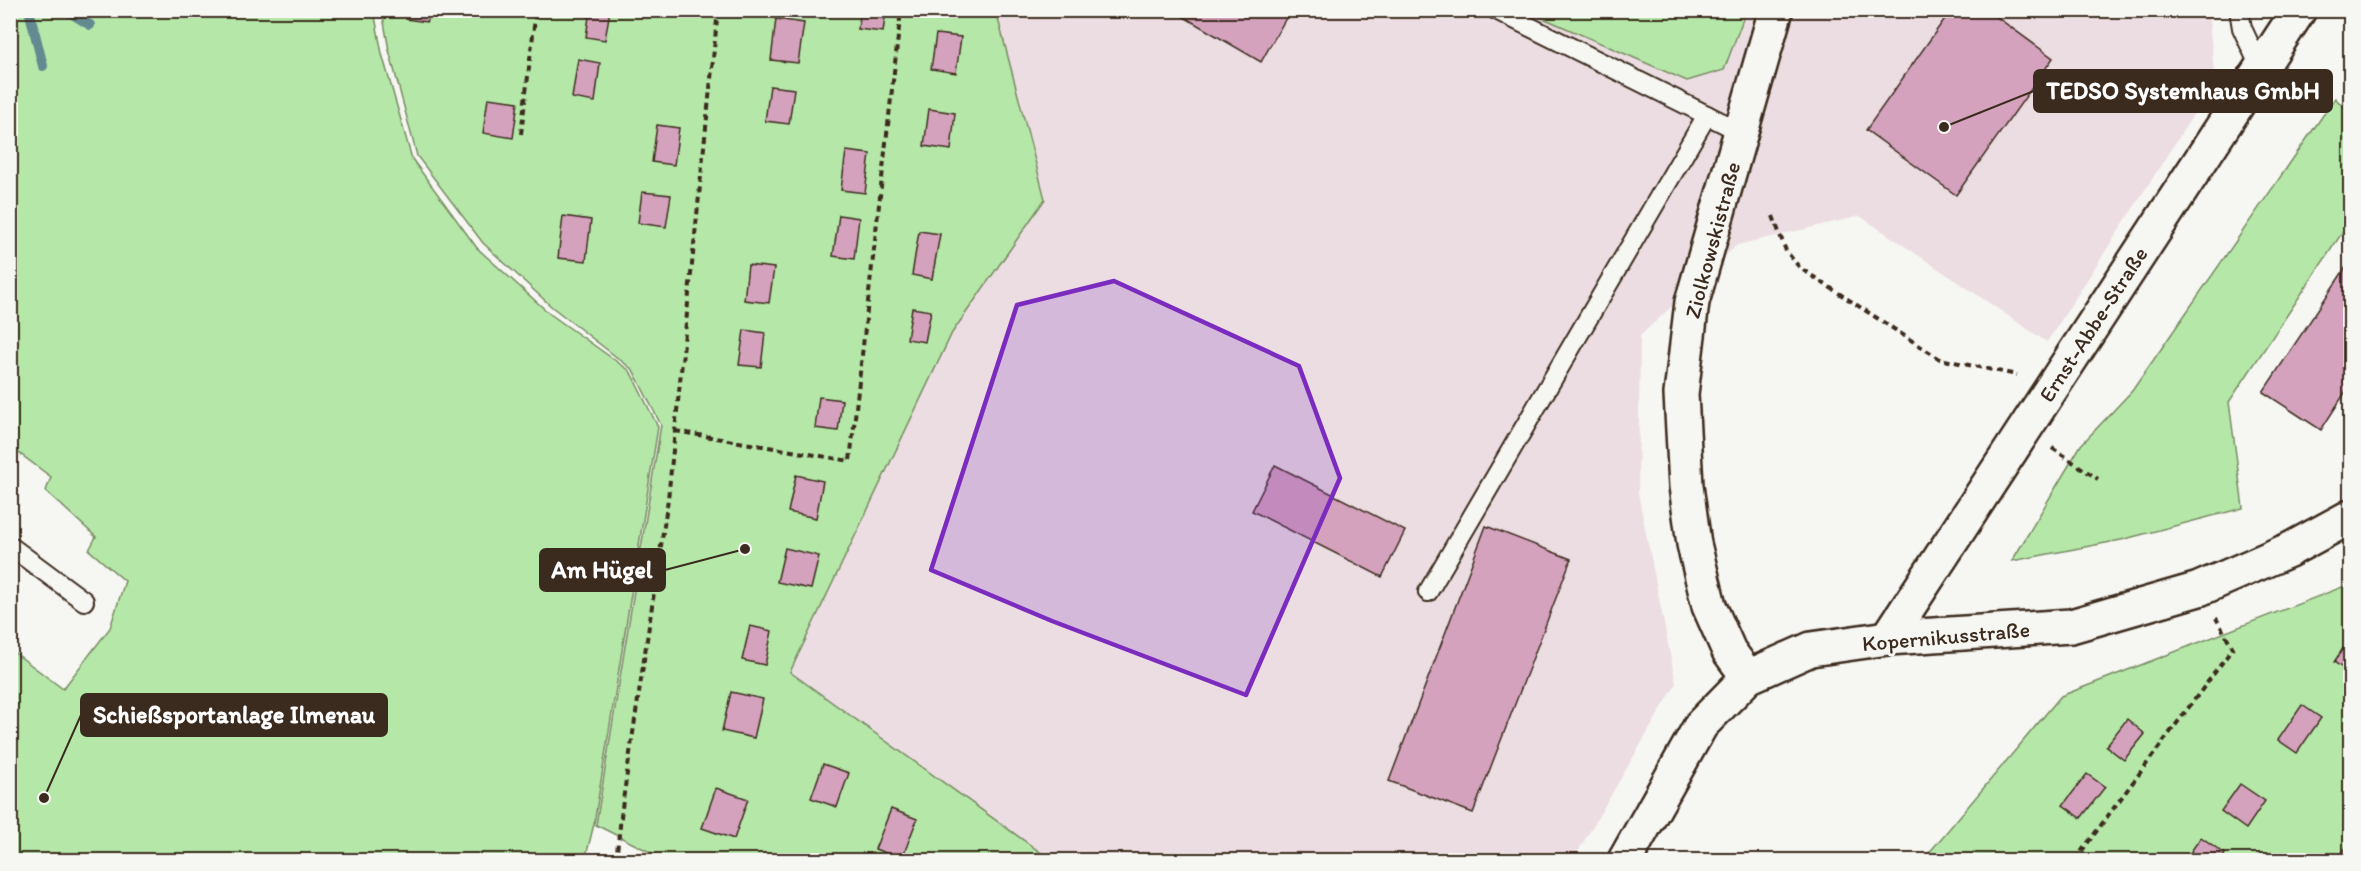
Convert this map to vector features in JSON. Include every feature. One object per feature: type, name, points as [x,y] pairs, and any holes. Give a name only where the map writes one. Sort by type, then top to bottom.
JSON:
[{"type":"street","name":"Ziolkowskistraße","points":[[1748,677],[1729,651],[1708,606],[1694,544],[1686,486],[1682,394],[1692,302],[1776,10]]},
{"type":"street","name":"Ernst-Abbe-Straße","points":[[1888,638],[2299,10]]},
{"type":"street","name":"Kopernikusstraße","points":[[1626,861],[1701,725],[1748,677],[1811,649],[1888,638],[2071,626],[2199,589],[2289,550],[2350,518]]},
{"type":"lane","points":[[1496,10],[1741,132]]},
{"type":"lane","points":[[2239,10],[2242,28],[2260,67]]},
{"type":"lane","points":[[1428,592],[1707,115]]},
{"type":"lane","points":[[10,546],[84,601]]},
{"type":"path","points":[[521,134],[536,10]]},
{"type":"path","points":[[616,861],[668,499],[718,10]]},
{"type":"path","points":[[675,431],[850,461],[901,10]]},
{"type":"path","points":[[1773,216],[1786,251],[1800,268],[1940,359],[2055,382]]},
{"type":"path","points":[[2024,430],[2097,478]]},
{"type":"path","points":[[2075,861],[2233,648]]},
{"type":"highlighted area","points":[[1114,281],[1299,366],[1340,478],[1246,695],[1052,621],[931,570],[1017,305]]},
{"type":"shaded area","points":[[996,11],[2208,11],[2215,81],[2047,342],[1860,216],[1737,245],[1640,336],[1638,493],[1676,684],[1573,860],[1051,860],[789,672],[952,333],[1045,199]]},
{"type":"green space","points":[[11,10],[374,11],[382,54],[412,159],[477,248],[550,314],[630,371],[658,427],[594,824],[585,860],[11,860],[11,650],[63,689],[110,628],[125,581],[89,550],[96,537],[46,491],[51,477],[11,447]]},
{"type":"green space","points":[[382,11],[996,11],[1045,199],[952,333],[790,672],[1051,860],[666,860],[596,825],[661,425],[633,370],[552,307],[483,243],[417,156],[389,50]]},
{"type":"green space","points":[[1527,11],[1746,11],[1724,70],[1687,81]]},
{"type":"green space","points":[[2335,98],[2350,114],[2350,221],[2229,402],[2243,508],[2121,540],[2012,561],[2081,445],[2132,391]]},
{"type":"green space","points":[[2350,584],[2350,860],[1923,860],[2061,696]]},
{"type":"building","points":[[407,10],[429,10],[427,22],[406,19]]},
{"type":"building","points":[[590,10],[610,10],[605,40],[586,37]]},
{"type":"building","points":[[860,10],[886,10],[883,32],[858,29]]},
{"type":"building","points":[[1172,10],[1289,10],[1290,11],[1261,62]]},
{"type":"building","points":[[1951,10],[1987,10],[2053,58],[1956,195],[1866,130]]},
{"type":"building","points":[[776,19],[804,23],[798,63],[771,60]]},
{"type":"building","points":[[936,34],[961,37],[956,73],[931,69]]},
{"type":"building","points":[[578,59],[600,63],[595,102],[572,98]]},
{"type":"building","points":[[770,86],[794,89],[789,124],[765,121]]},
{"type":"building","points":[[488,98],[518,102],[513,138],[483,133]]},
{"type":"building","points":[[929,109],[955,113],[951,150],[924,146]]},
{"type":"building","points":[[657,125],[679,128],[674,165],[652,162]]},
{"type":"building","points":[[846,151],[870,154],[865,193],[841,190]]},
{"type":"building","points":[[642,192],[671,195],[666,227],[638,223]]},
{"type":"building","points":[[839,215],[859,218],[854,259],[833,256]]},
{"type":"building","points":[[563,216],[591,220],[586,261],[558,258]]},
{"type":"building","points":[[919,231],[940,234],[932,279],[912,275]]},
{"type":"building","points":[[2350,261],[2350,385],[2321,430],[2263,392]]},
{"type":"building","points":[[748,265],[774,268],[769,303],[744,300]]},
{"type":"building","points":[[912,308],[931,311],[925,342],[907,339]]},
{"type":"building","points":[[744,330],[765,333],[761,367],[739,365]]},
{"type":"building","points":[[819,397],[842,400],[838,431],[815,428]]},
{"type":"building","points":[[1275,465],[1405,531],[1382,577],[1252,511]]},
{"type":"building","points":[[796,475],[823,481],[816,518],[788,512]]},
{"type":"building","points":[[1486,526],[1571,559],[1473,813],[1389,781]]},
{"type":"building","points":[[785,548],[819,556],[811,589],[777,582]]},
{"type":"building","points":[[750,626],[772,631],[765,665],[742,660]]},
{"type":"building","points":[[2350,638],[2350,673],[2334,662]]},
{"type":"building","points":[[731,692],[763,699],[754,738],[722,731]]},
{"type":"building","points":[[2302,705],[2321,718],[2297,753],[2278,740]]},
{"type":"building","points":[[2127,719],[2145,734],[2124,760],[2106,746]]},
{"type":"building","points":[[823,764],[849,773],[837,807],[811,798]]},
{"type":"building","points":[[2087,774],[2105,787],[2081,818],[2063,805]]},
{"type":"building","points":[[2240,784],[2265,801],[2246,829],[2221,811]]},
{"type":"building","points":[[716,788],[748,799],[734,839],[702,828]]},
{"type":"building","points":[[891,809],[917,819],[902,859],[875,849]]},
{"type":"building","points":[[2201,837],[2225,854],[2221,860],[2185,860]]},
{"type":"building","points":[[2350,842],[2350,860],[2337,860]]},
{"type":"waterway","points":[[29,10],[43,66]]},
{"type":"waterway","points":[[66,10],[90,25]]},
{"type":"place","name":"TEDSO Systemhaus GmbH","points":[[1944,127]]},
{"type":"place","name":"Am Hügel","points":[[745,549]]},
{"type":"place","name":"Schießsportanlage Ilmenau","points":[[44,798]]}]
